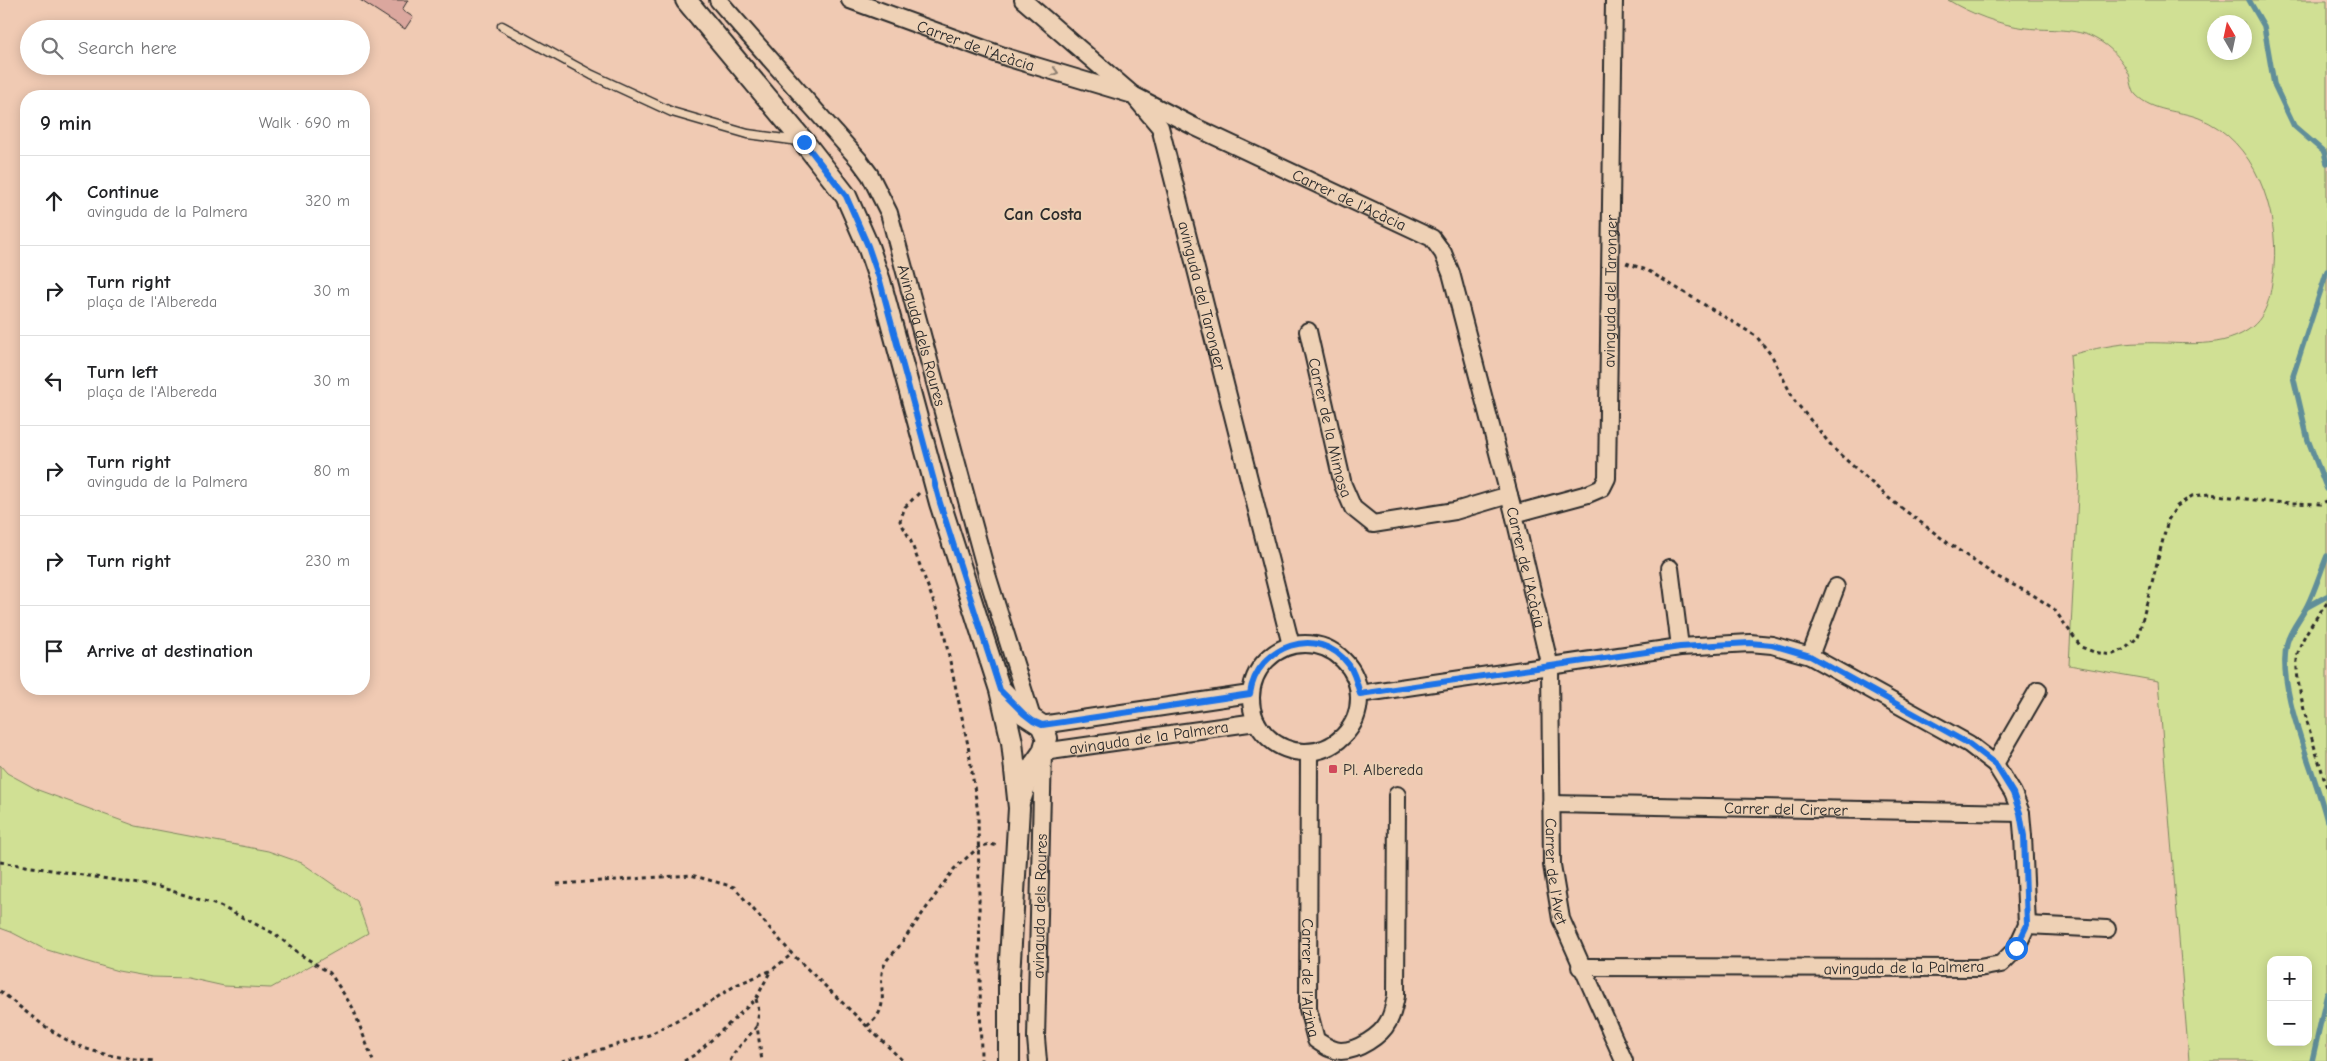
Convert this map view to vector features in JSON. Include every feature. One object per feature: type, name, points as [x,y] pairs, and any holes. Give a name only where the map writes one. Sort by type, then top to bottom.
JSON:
[{"type":"street","points":[[686,0],[804,142],[846,196],[868,246],[880,281],[935,485],[958,564],[1000,690],[1012,742],[1018,808],[1009,977],[1009,1061]]},
{"type":"street","name":"Avinguda dels Roures","points":[[718,0],[859,160],[870,175],[889,213],[988,578],[1037,723]]},
{"type":"street","name":"Carrer de l'Acàcia","points":[[850,0],[1009,58],[1133,95],[1201,131],[1432,238],[1443,253],[1451,272],[1514,514],[1550,667]]},
{"type":"street","name":"avinguda del Taronger","points":[[1023,0],[1133,95],[1160,127],[1291,645]]},
{"type":"street","name":"avinguda del Taronger","points":[[1514,514],[1588,494],[1602,488],[1607,478],[1612,258],[1614,0]]},
{"type":"street","name":"Carrer de la Mimosa","points":[[1308,331],[1343,485],[1353,508],[1366,519],[1373,524],[1455,511],[1508,495]]},
{"type":"street","points":[[1670,568],[1680,647]]},
{"type":"street","points":[[1810,656],[1836,587]]},
{"type":"street","points":[[1304,643],[1320,645],[1335,652],[1348,664],[1356,678],[1360,694],[1358,712],[1350,728],[1338,741],[1309,753],[1290,750],[1276,744],[1264,734],[1256,722],[1251,706],[1250,694],[1256,674],[1274,652],[1291,645],[1304,643]]},
{"type":"street","name":"avinguda de la Palmera","points":[[1360,694],[1680,647],[1750,643],[1772,645],[1810,656],[1969,744],[1995,764],[2013,793],[2020,813],[2024,836],[2027,925],[2016,948],[2001,964],[1979,968],[1580,967]]},
{"type":"street","name":"Carrer de l'Avet","points":[[1550,667],[1552,864],[1555,894],[1560,920],[1624,1061]]},
{"type":"street","points":[[1000,690],[1024,714],[1037,723],[1047,738],[1043,752],[1030,769],[1018,808]]},
{"type":"street","points":[[1995,764],[2038,690]]},
{"type":"street","name":"avinguda de la Palmera","points":[[1037,723],[1250,694]]},
{"type":"street","name":"avinguda de la Palmera","points":[[1043,752],[1256,722]]},
{"type":"street","points":[[1012,742],[1037,723]]},
{"type":"street","points":[[1012,742],[1043,752]]},
{"type":"street","name":"avinguda dels Roures","points":[[1038,1061],[1036,1038],[1043,752]]},
{"type":"street","name":"Carrer de l'Alzina","points":[[1309,753],[1308,1009],[1316,1040],[1328,1048],[1343,1051],[1367,1042],[1388,1024],[1393,1011],[1396,996],[1397,795]]},
{"type":"street","name":"Carrer del Cirerer","points":[[1551,804],[2020,813]]},
{"type":"street","points":[[2027,925],[2107,929]]},
{"type":"lane","points":[[502,26],[592,75],[672,112],[748,134],[804,142]]},
{"type":"path","points":[[1612,258],[1648,270],[1756,336],[1772,356],[1794,400],[1835,450],[1891,500],[1948,543],[1996,576],[2033,595],[2054,609],[2081,647],[2094,652],[2111,655],[2125,649],[2138,637],[2168,520],[2177,506],[2192,496],[2209,494],[2278,503],[2320,504],[2327,501]]},
{"type":"path","points":[[935,485],[916,494],[905,507],[900,521],[910,539],[942,624],[968,745],[978,813],[978,954],[981,1061]]},
{"type":"path","points":[[2327,603],[2305,634],[2298,654],[2297,680],[2327,788]]},
{"type":"path","points":[[867,1026],[876,1019],[880,1012],[884,994],[883,977],[887,959],[898,948],[954,869],[979,847],[990,844],[1016,850]]},
{"type":"path","points":[[0,862],[160,887],[220,906],[275,934],[301,955],[330,973],[353,1008],[372,1061]]},
{"type":"path","points":[[557,884],[691,875],[734,887],[792,954],[903,1061]]},
{"type":"path","points":[[562,1061],[648,1035],[707,1004],[736,985],[772,970],[792,954]]},
{"type":"path","points":[[684,1061],[696,1054],[756,999],[772,970]]},
{"type":"path","points":[[0,991],[61,1037],[89,1050],[121,1058],[155,1061]]},
{"type":"path","points":[[756,999],[759,1011],[757,1026],[762,1061]]},
{"type":"path","points":[[730,1061],[734,1052],[757,1026]]},
{"type":"green space","points":[[1948,0],[2327,0],[2327,1061],[2189,1061],[2158,681],[2069,665],[2079,477],[2070,355],[2132,343],[2209,343],[2236,337],[2248,330],[2261,317],[2268,301],[2272,284],[2275,245],[2267,201],[2249,160],[2235,143],[2219,128],[2199,118],[2158,108],[2143,101],[2136,95],[2129,74],[2116,54],[2101,42],[2080,33],[2026,28],[2006,24],[1976,14]]},
{"type":"green space","points":[[0,765],[7,773],[38,790],[136,826],[268,851],[302,863],[357,901],[368,933],[271,988],[224,986],[188,978],[152,977],[118,971],[44,949],[0,928]]},
{"type":"building","points":[[360,0],[408,0],[402,10],[413,17],[405,29]]},
{"type":"waterway","points":[[2249,0],[2264,26],[2274,84],[2294,126],[2324,152],[2327,163]]},
{"type":"waterway","points":[[2327,271],[2293,376],[2308,440],[2327,489]]},
{"type":"waterway","points":[[2327,556],[2305,611],[2288,638],[2285,662],[2291,706],[2327,821]]},
{"type":"waterway","points":[[2307,607],[2327,596]]},
{"type":"waterway","points":[[2312,1061],[2327,994]]},
{"type":"place","name":"Pl. Albereda","points":[[1333,769]]},
{"type":"district","name":"Can Costa","points":[[1043,214]]},
{"type":"route","points":[[804,142],[846,196],[868,246],[880,281],[958,564],[1000,690],[1033,721],[1042,725],[1250,694],[1256,674],[1274,652],[1291,645],[1304,643],[1320,645],[1335,652],[1348,664],[1356,678],[1360,694],[1680,647],[1750,643],[1772,645],[1810,656],[1969,744],[1995,764],[2013,793],[2020,813],[2024,836],[2027,925],[2016,948]]}]
